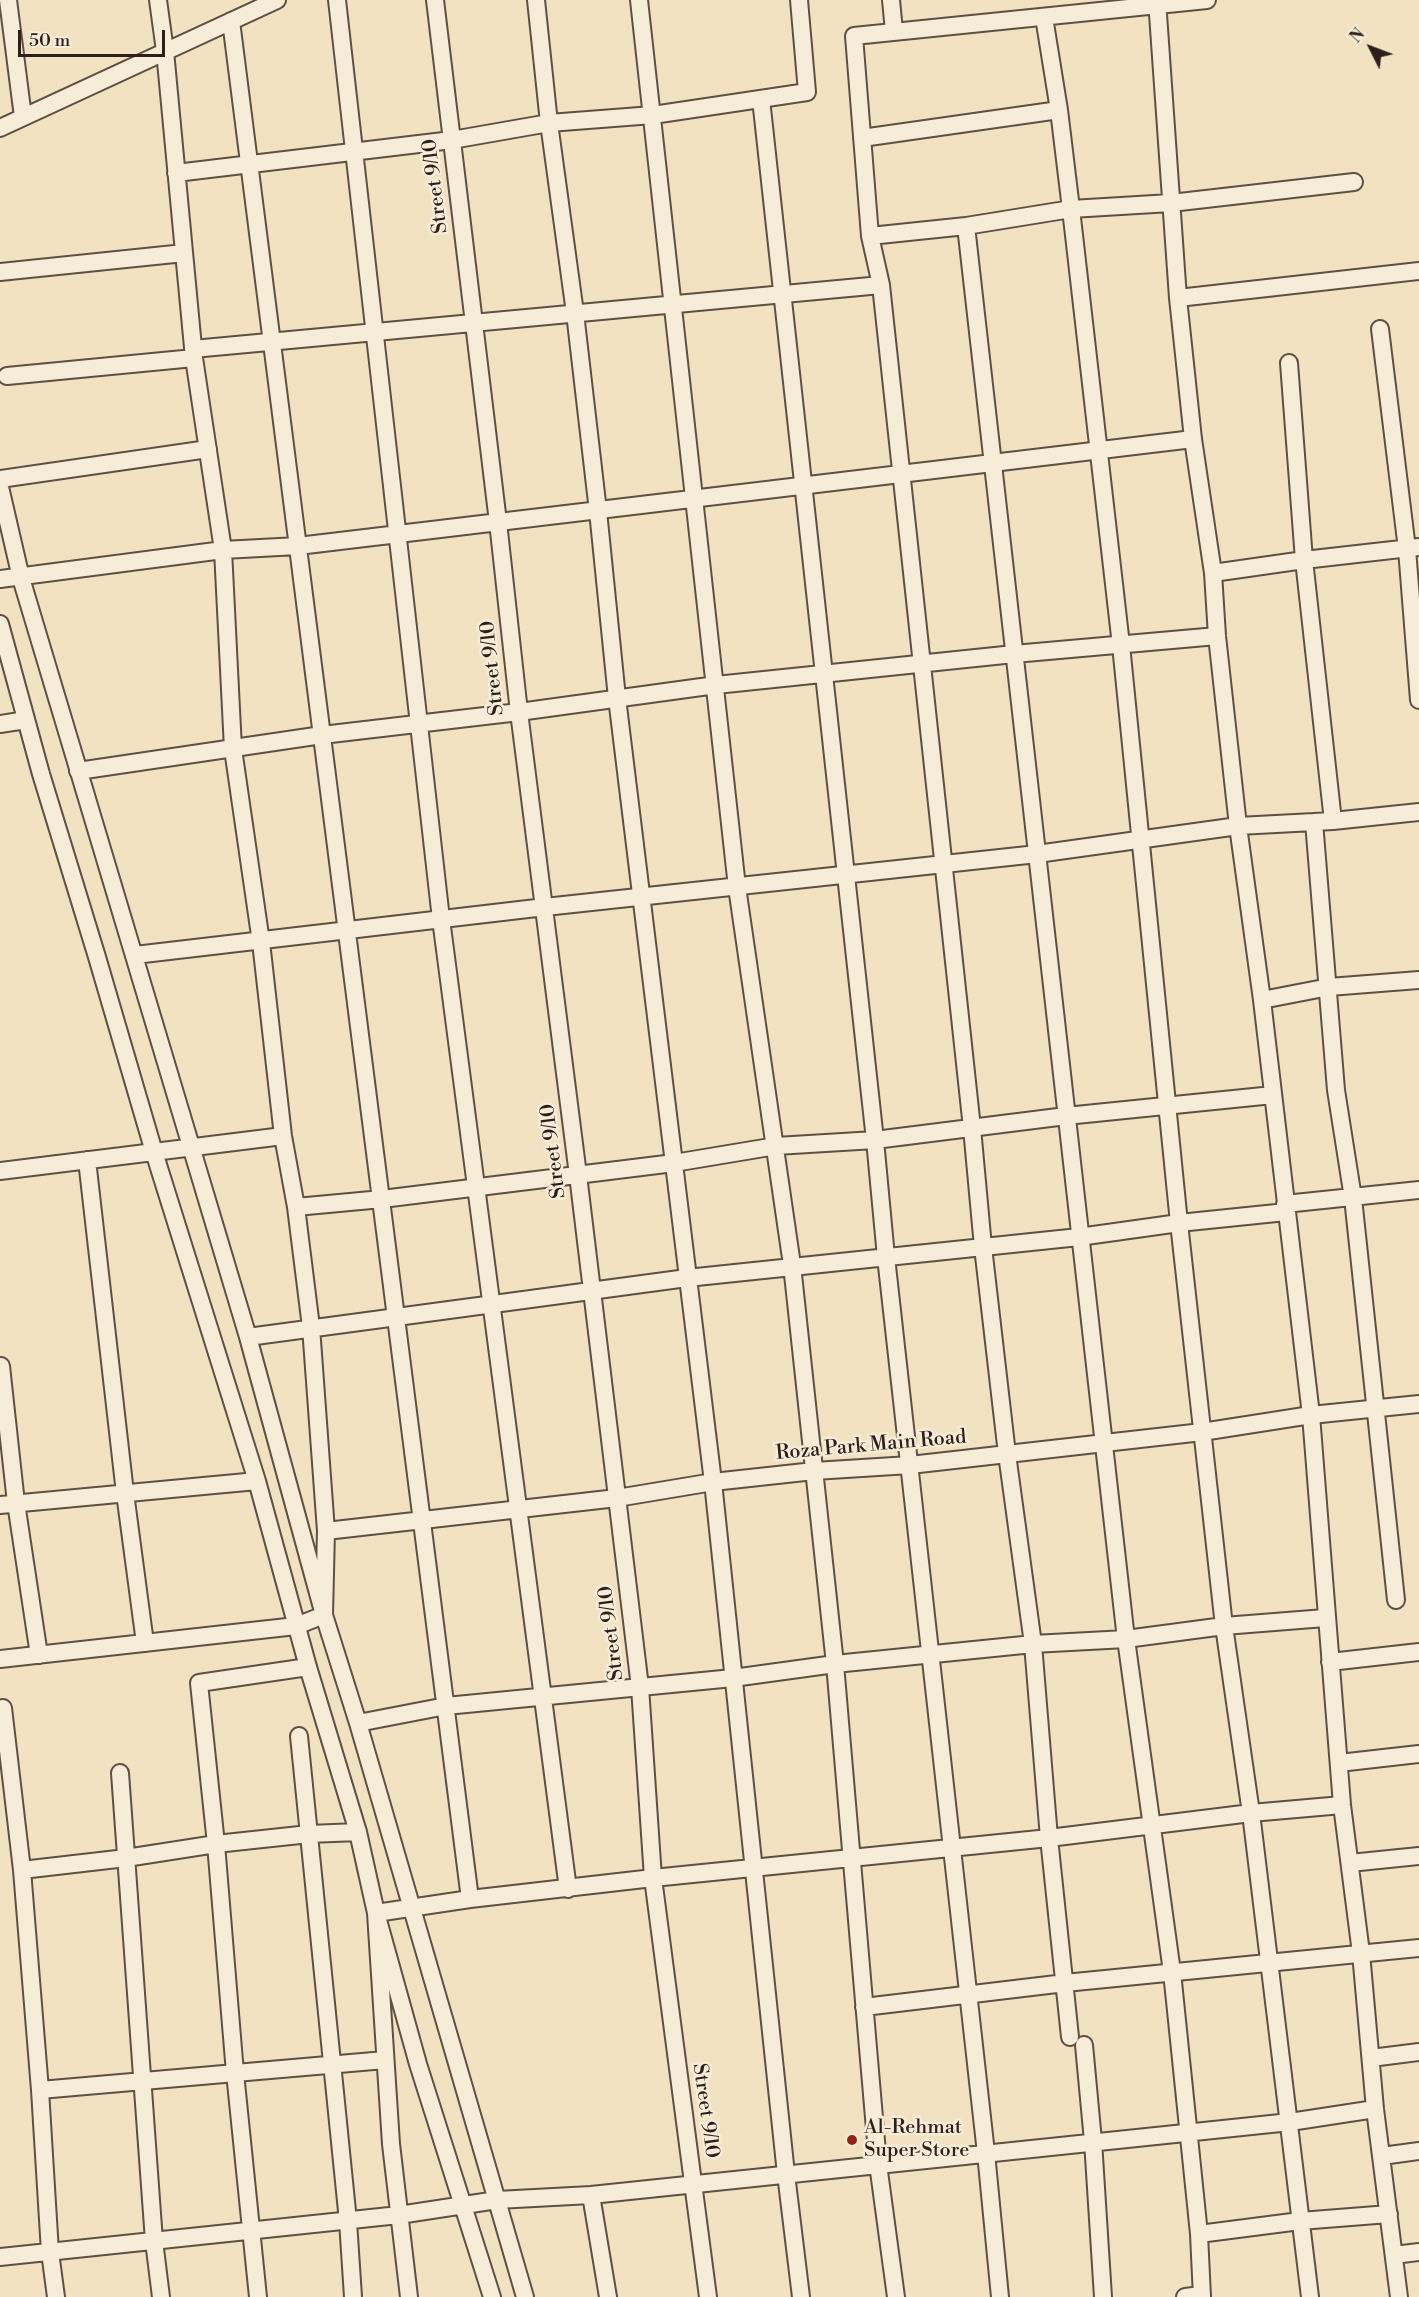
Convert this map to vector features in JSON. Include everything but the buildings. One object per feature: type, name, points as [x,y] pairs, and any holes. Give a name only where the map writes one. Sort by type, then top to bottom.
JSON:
[{"type":"street","points":[[8,0],[23,117]]},
{"type":"street","points":[[158,0],[165,51],[193,353],[223,550],[233,749],[261,942],[283,1136],[296,1207],[311,1328],[326,1531],[324,1615]]},
{"type":"street","points":[[0,128],[278,0]]},
{"type":"street","points":[[338,0],[441,919],[568,1888]]},
{"type":"street","name":"Street 9/10","points":[[435,0],[519,712],[640,1687],[653,1878],[708,2297]]},
{"type":"street","points":[[536,0],[549,123],[575,313],[598,511],[617,698],[713,1482],[801,2297]]},
{"type":"street","points":[[639,0],[737,886],[792,1265],[835,1664],[878,2164],[896,2297]]},
{"type":"street","points":[[176,173],[452,140],[549,123],[653,115],[807,92],[799,0]]},
{"type":"street","points":[[891,0],[894,31]]},
{"type":"street","points":[[1103,2297],[1093,2141],[1065,1983],[1049,1838],[1033,1644],[1007,1454],[983,1246],[881,285],[870,236],[854,36],[1157,3],[1206,0]]},
{"type":"street","points":[[1157,3],[1178,298],[1193,439],[1213,573],[1217,636],[1238,826],[1262,1000],[1311,1415],[1325,1618],[1340,1763],[1342,1805],[1361,1953],[1375,2109],[1399,2297]]},
{"type":"street","points":[[1044,17],[1059,110],[1121,645],[1179,1223],[1224,1626],[1251,1813],[1310,2297]]},
{"type":"street","points":[[231,21],[470,1899]]},
{"type":"street","points":[[762,99],[1000,2297]]},
{"type":"street","points":[[862,138],[1059,110]]},
{"type":"street","points":[[870,236],[966,226],[1071,208],[1171,203],[1354,182]]},
{"type":"street","points":[[966,226],[1126,1639],[1172,1972],[1199,2234],[1196,2296]]},
{"type":"street","points":[[0,272],[184,253]]},
{"type":"street","points":[[1178,298],[1419,272]]},
{"type":"street","points":[[7,376],[272,341],[881,285]]},
{"type":"street","points":[[1380,329],[1413,548],[1419,700]]},
{"type":"street","points":[[1289,363],[1304,560],[1333,821]]},
{"type":"street","points":[[0,579],[223,550],[298,546],[1193,439]]},
{"type":"street","points":[[0,479],[208,450]]},
{"type":"street","points":[[0,488],[21,578],[248,1337],[324,1615],[358,1723],[525,2297]]},
{"type":"street","points":[[1213,573],[1413,548]]},
{"type":"street","points":[[0,624],[153,1152],[257,1481],[296,1626],[358,1832],[376,1912],[418,2064],[492,2297]]},
{"type":"street","points":[[78,771],[418,722],[519,712],[716,685],[1014,654],[1217,636]]},
{"type":"street","points":[[0,724],[26,720]]},
{"type":"street","points":[[135,955],[545,907],[1037,854],[1238,826],[1333,821],[1419,812]]},
{"type":"street","points":[[1314,822],[1336,1090],[1353,1198],[1396,1600]]},
{"type":"street","points":[[1262,1000],[1329,987],[1419,980]]},
{"type":"street","points":[[296,1207],[382,1199],[674,1163],[776,1146],[875,1140],[1066,1116],[1273,1095]]},
{"type":"street","points":[[0,1171],[283,1136]]},
{"type":"street","points":[[87,1160],[144,1643]]},
{"type":"street","points":[[248,1337],[792,1265],[1079,1237],[1419,1190]]},
{"type":"street","points":[[1,1366],[8,1504],[39,1655]]},
{"type":"street","name":"Roza Park Main Road","points":[[326,1531],[617,1498],[713,1482],[814,1471],[910,1465],[1202,1432],[1311,1415],[1419,1404]]},
{"type":"street","points":[[8,1504],[257,1481]]},
{"type":"street","points":[[0,1659],[296,1626],[324,1615]]},
{"type":"street","points":[[358,1723],[446,1706],[733,1678],[835,1664],[1033,1644],[1126,1639],[1224,1626],[1325,1618]]},
{"type":"street","points":[[1330,1662],[1419,1652]]},
{"type":"street","points":[[258,2297],[199,1683],[308,1667]]},
{"type":"street","points":[[3,1707],[22,1870],[40,2090],[50,2252],[56,2297]]},
{"type":"street","points":[[299,1736],[348,2221],[353,2297]]},
{"type":"street","points":[[1340,1763],[1419,1754]]},
{"type":"street","points":[[120,1773],[154,2241],[161,2297]]},
{"type":"street","points":[[376,1912],[653,1878],[1049,1838],[1251,1813],[1342,1805]]},
{"type":"street","points":[[22,1870],[126,1858],[216,1844],[309,1834],[358,1832]]},
{"type":"street","points":[[1350,1863],[1419,1856]]},
{"type":"street","points":[[376,1912],[384,2060],[399,2215],[410,2297]]},
{"type":"street","points":[[864,2007],[1065,1983],[1419,1948]]},
{"type":"street","points":[[1371,2058],[1419,2052]]},
{"type":"street","points":[[40,2090],[384,2060]]},
{"type":"street","points":[[0,2258],[348,2221],[498,2200],[591,2195],[1290,2122],[1375,2109]]},
{"type":"street","points":[[1382,2156],[1419,2151]]},
{"type":"street","points":[[591,2195],[608,2297]]},
{"type":"street","points":[[1199,2234],[1300,2221],[1389,2214]]},
{"type":"street","points":[[1394,2255],[1419,2252]]},
{"type":"place","name":"Al-Rehmat Super Store","points":[[852,2140]]}]
